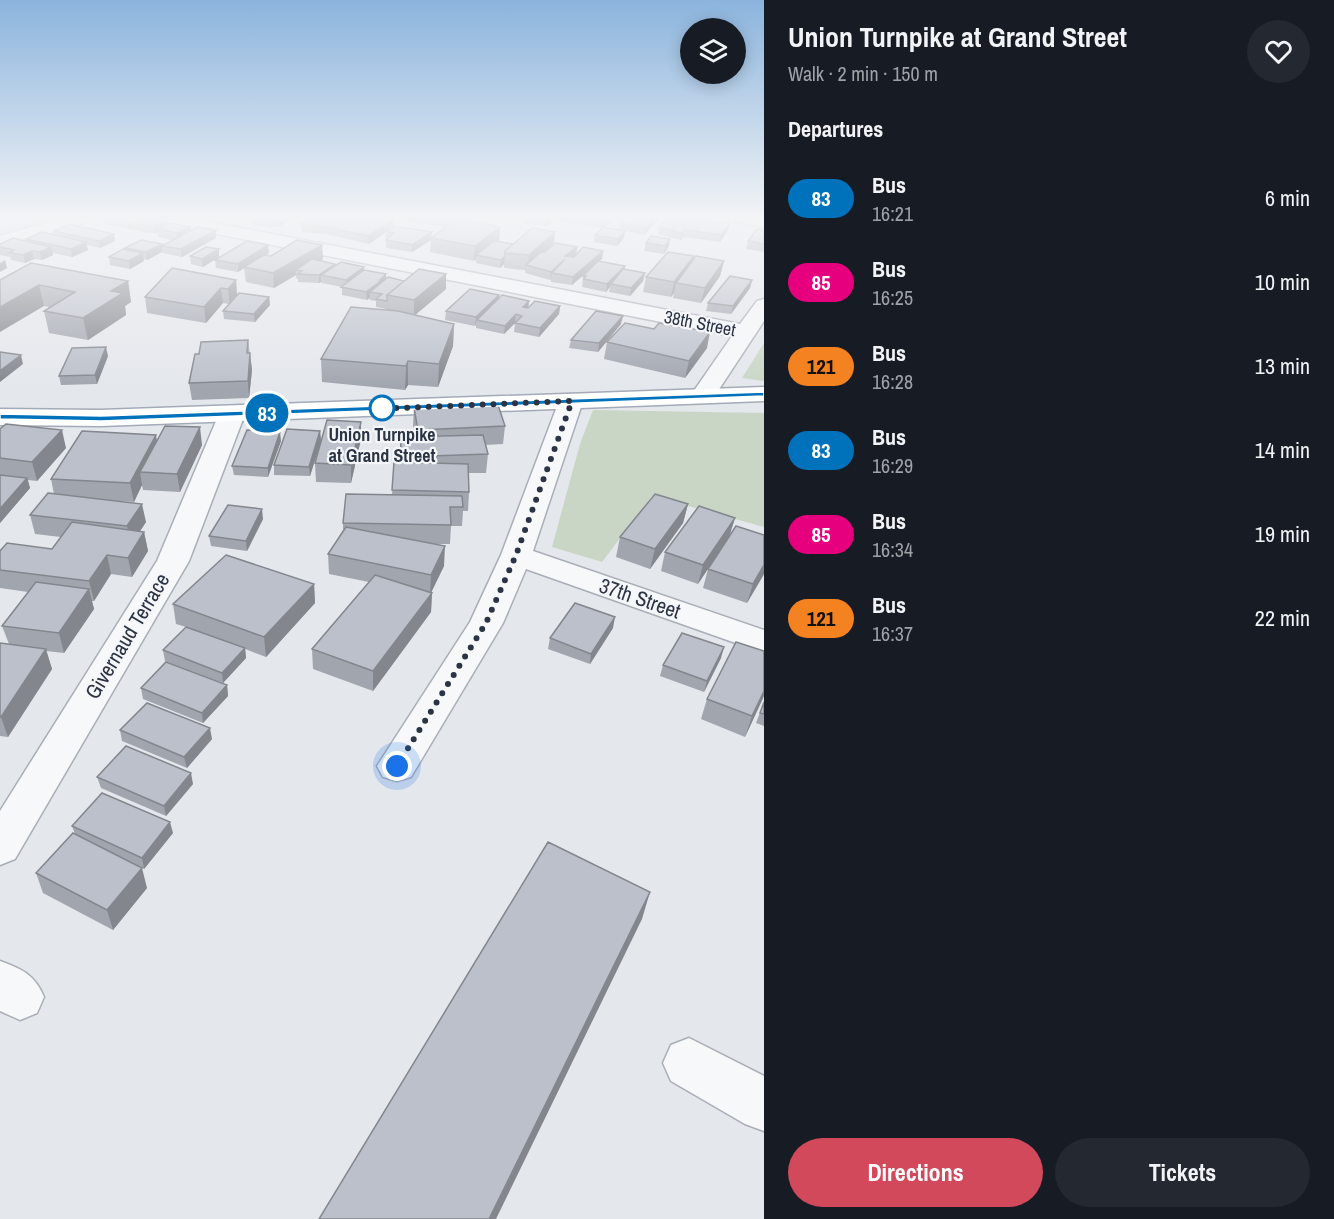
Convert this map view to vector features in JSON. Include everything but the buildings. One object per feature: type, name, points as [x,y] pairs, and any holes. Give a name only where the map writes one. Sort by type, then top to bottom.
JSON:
[{"type":"main road","points":[[0,417],[67,419],[764,394]]},
{"type":"street","name":"38th Street","points":[[452,275],[745,332]]},
{"type":"street","points":[[703,395],[764,305]]},
{"type":"street","points":[[397,766],[486,623],[516,555],[572,401]]},
{"type":"street","name":"Givernaud Terrace","points":[[0,847],[173,561],[232,414]]},
{"type":"street","name":"37th Street","points":[[516,555],[764,642]]},
{"type":"street","points":[[689,1063],[764,1105]]},
{"type":"green space","points":[[764,343],[764,381],[742,378]]},
{"type":"green space","points":[[593,410],[764,413],[764,527],[652,496],[602,562],[552,547],[580,444]]},
{"type":"bus line","name":"83","points":[[0,417],[101,418],[764,394]]},
{"type":"place","name":"Union Turnpike at Grand Street","points":[[382,408]]},
{"type":"route","points":[[382,408],[373,409],[572,401],[516,555],[486,623],[397,766]]}]
